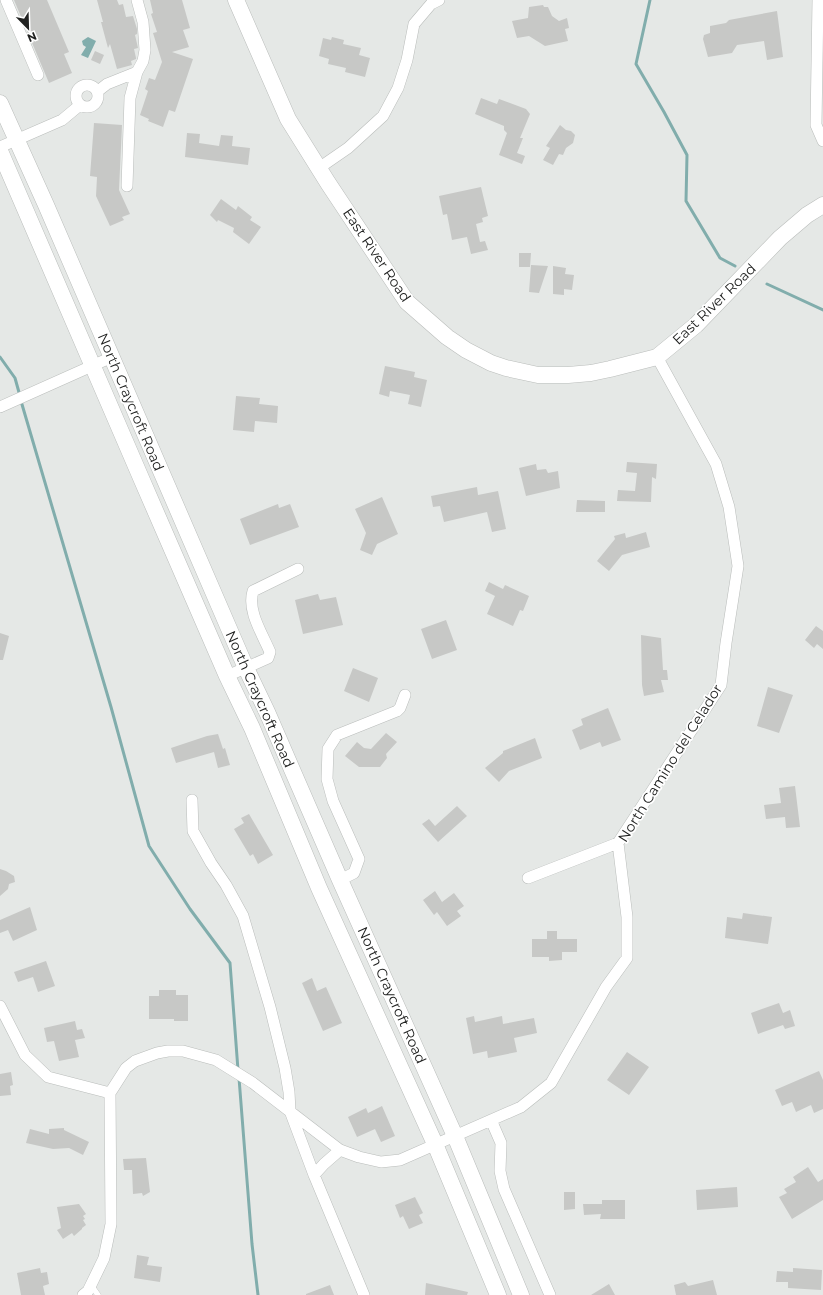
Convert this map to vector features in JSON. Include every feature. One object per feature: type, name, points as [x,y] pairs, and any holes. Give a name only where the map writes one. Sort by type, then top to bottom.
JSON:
[{"type":"main road","name":"East River Road","points":[[236,0],[288,120],[407,302],[447,337],[466,350],[491,363],[538,375],[568,375],[591,373],[657,357],[696,325],[780,238],[807,215],[823,205]]},
{"type":"main road","name":"North Craycroft Road","points":[[0,103],[112,357],[246,668],[267,712],[340,880],[455,1136],[521,1295]]},
{"type":"main road","name":"North Craycroft Road","points":[[0,151],[92,366],[252,728],[319,888],[435,1144],[498,1295]]},
{"type":"street","points":[[6,0],[38,75]]},
{"type":"street","points":[[127,186],[130,98],[137,72],[143,61],[145,50],[143,22],[137,0]]},
{"type":"street","points":[[319,168],[348,148],[383,116],[398,88],[407,60],[414,24],[431,4],[439,0]]},
{"type":"street","points":[[818,0],[816,125],[823,141]]},
{"type":"street","points":[[98,91],[107,84],[137,72]]},
{"type":"street","points":[[84,85],[91,85],[98,91],[98,100],[93,106],[86,107],[80,104],[76,97],[80,87],[84,85]]},
{"type":"street","points":[[0,148],[62,120],[80,104]]},
{"type":"street","points":[[0,407],[112,357]]},
{"type":"street","name":"North Camino del Celador","points":[[110,1094],[126,1068],[135,1061],[157,1053],[183,1051],[216,1060],[253,1083],[340,1150],[359,1157],[381,1162],[400,1160],[521,1107],[551,1082],[606,987],[627,958],[627,917],[618,843],[721,685],[738,566],[728,505],[716,464],[657,357]]},
{"type":"street","points":[[228,676],[268,658],[270,652],[253,612],[251,600],[253,591],[298,568]]},
{"type":"street","points":[[340,880],[354,873],[359,859],[333,801],[327,779],[328,749],[337,735],[397,711],[400,708],[405,695]]},
{"type":"street","points":[[192,800],[193,831],[243,916],[270,1007],[285,1068],[289,1092],[290,1111],[314,1175],[364,1295]]},
{"type":"street","points":[[528,878],[618,843]]},
{"type":"street","points":[[0,1006],[25,1055],[48,1077],[110,1094],[111,1224],[104,1258],[88,1290],[83,1295]]},
{"type":"street","points":[[491,1120],[501,1143],[500,1171],[504,1189],[550,1295]]},
{"type":"street","points":[[314,1175],[340,1150]]},
{"type":"lane","points":[[91,1284],[98,1295]]},
{"type":"water","points":[[88,37],[96,41],[88,58],[81,55],[86,47],[83,45],[82,41]]},
{"type":"building","points":[[14,0],[47,0],[69,52],[64,54],[72,73],[49,83]]},
{"type":"building","points":[[97,0],[117,0],[119,5],[123,4],[126,17],[133,16],[137,29],[137,34],[135,35],[138,48],[134,49],[136,59],[131,61],[132,65],[117,69],[110,44],[108,48]]},
{"type":"building","points":[[150,0],[182,0],[190,28],[183,30],[189,47],[172,52],[193,59],[175,112],[169,110],[163,127],[148,121],[149,119],[140,115],[148,91],[145,89],[149,78],[155,80],[162,62],[153,33],[157,32],[151,14],[153,13]]},
{"type":"building","points":[[543,5],[544,7],[548,7],[552,16],[559,21],[567,18],[569,28],[565,29],[568,41],[545,46],[529,36],[517,38],[512,21],[528,18],[529,7]]},
{"type":"building","points":[[777,11],[783,57],[767,60],[764,41],[737,45],[732,53],[708,57],[703,39],[704,35],[710,33],[710,26],[726,23],[729,20]]},
{"type":"building","points":[[332,37],[344,40],[343,44],[361,48],[359,55],[370,58],[365,77],[345,72],[346,68],[328,64],[329,59],[319,56],[323,38],[331,40]]},
{"type":"building","points":[[95,51],[104,55],[100,64],[91,60]]},
{"type":"building","points":[[481,98],[497,104],[499,99],[526,109],[530,114],[520,138],[523,138],[517,153],[525,156],[522,164],[499,155],[507,133],[504,130],[504,126],[475,114]]},
{"type":"building","points":[[94,123],[122,125],[119,190],[130,214],[122,217],[124,220],[110,226],[96,196],[97,177],[90,176]]},
{"type":"building","points":[[560,125],[575,135],[573,143],[566,148],[563,155],[559,154],[553,165],[543,160],[550,148],[546,146]]},
{"type":"building","points":[[187,133],[200,134],[199,143],[219,146],[221,135],[233,136],[232,146],[250,148],[248,165],[185,157]]},
{"type":"building","points":[[481,187],[488,216],[482,218],[483,222],[476,224],[480,242],[485,241],[488,250],[471,254],[467,237],[452,240],[447,214],[443,215],[439,196]]},
{"type":"building","points":[[221,199],[236,210],[238,206],[252,217],[250,220],[261,227],[249,244],[233,232],[234,228],[218,220],[217,222],[210,215]]},
{"type":"building","points":[[519,253],[531,253],[530,267],[519,267]]},
{"type":"building","points":[[531,265],[548,266],[539,293],[529,292]]},
{"type":"building","points":[[553,266],[566,268],[565,274],[574,275],[572,290],[564,289],[564,295],[553,294]]},
{"type":"building","points":[[385,366],[415,372],[414,377],[427,380],[421,407],[408,404],[410,395],[390,391],[389,397],[379,394]]},
{"type":"building","points":[[236,396],[260,398],[259,404],[278,406],[277,423],[255,421],[254,432],[233,430]]},
{"type":"building","points":[[627,462],[657,464],[656,479],[652,477],[651,502],[617,501],[618,490],[635,491],[637,473],[626,472]]},
{"type":"building","points":[[536,464],[537,470],[546,469],[548,473],[558,471],[560,488],[526,496],[519,468]]},
{"type":"building","points":[[477,487],[478,495],[498,491],[506,529],[492,532],[487,512],[444,522],[440,506],[433,507],[431,496]]},
{"type":"building","points":[[382,497],[398,534],[377,544],[372,555],[360,550],[366,533],[355,509]]},
{"type":"building","points":[[577,500],[605,501],[605,512],[576,512]]},
{"type":"building","points":[[278,504],[279,508],[290,504],[299,527],[250,545],[240,519]]},
{"type":"building","points":[[646,532],[650,547],[622,555],[609,571],[597,561],[615,539],[614,536],[625,533],[626,538]]},
{"type":"building","points":[[489,582],[503,589],[505,585],[529,596],[523,611],[520,610],[513,626],[487,614],[495,596],[485,591]]},
{"type":"building","points":[[318,594],[320,600],[336,597],[343,625],[303,634],[295,600]]},
{"type":"building","points":[[446,620],[457,650],[432,659],[421,629]]},
{"type":"building","points":[[816,626],[823,631],[823,649],[817,644],[814,648],[805,640]]},
{"type":"building","points":[[0,633],[9,636],[3,660],[0,660]]},
{"type":"building","points":[[641,635],[661,638],[663,670],[667,670],[668,680],[661,680],[664,692],[644,696],[642,685]]},
{"type":"building","points":[[353,668],[378,678],[369,702],[344,691]]},
{"type":"building","points":[[768,687],[793,695],[779,733],[757,726]]},
{"type":"building","points":[[608,708],[621,740],[602,747],[600,742],[580,750],[572,730],[583,725],[581,719]]},
{"type":"building","points":[[386,733],[397,742],[386,754],[387,758],[380,767],[359,767],[345,756],[357,742],[364,748],[371,749]]},
{"type":"building","points":[[218,734],[223,749],[225,748],[230,765],[218,768],[214,752],[176,763],[171,748],[207,736]]},
{"type":"building","points":[[535,738],[542,758],[509,771],[499,782],[485,768],[503,753],[503,751]]},
{"type":"building","points":[[795,786],[800,827],[786,828],[785,817],[766,819],[764,805],[781,803],[779,788]]},
{"type":"building","points":[[457,806],[467,816],[438,842],[422,824],[429,819],[435,826]]},
{"type":"building","points":[[249,814],[273,855],[258,864],[253,854],[250,856],[234,829],[244,823],[241,818]]},
{"type":"building","points":[[0,869],[14,876],[15,882],[9,884],[8,889],[0,896]]},
{"type":"building","points":[[435,891],[442,902],[454,893],[464,906],[457,911],[461,916],[447,926],[437,912],[434,915],[423,900]]},
{"type":"building","points":[[30,907],[37,930],[13,941],[8,930],[0,933],[0,920]]},
{"type":"building","points":[[743,913],[772,917],[768,944],[725,938],[727,917],[742,919]]},
{"type":"building","points":[[547,931],[557,931],[557,939],[577,939],[577,952],[562,952],[562,960],[549,961],[549,957],[532,957],[532,939],[547,939]]},
{"type":"building","points":[[46,961],[55,986],[38,992],[33,977],[18,982],[14,972]]},
{"type":"building","points":[[312,978],[317,991],[326,987],[342,1023],[323,1031],[302,983]]},
{"type":"building","points":[[159,990],[176,990],[176,995],[188,995],[188,1021],[174,1021],[174,1019],[149,1019],[149,996],[159,996]]},
{"type":"building","points":[[779,1003],[783,1013],[790,1010],[795,1026],[785,1029],[783,1025],[758,1034],[751,1013]]},
{"type":"building","points":[[474,1016],[475,1022],[502,1016],[503,1024],[534,1018],[537,1033],[514,1038],[517,1052],[488,1058],[487,1051],[473,1054],[466,1018]]},
{"type":"building","points":[[75,1021],[77,1030],[82,1029],[85,1038],[75,1040],[79,1057],[59,1061],[54,1041],[47,1042],[44,1028]]},
{"type":"building","points":[[627,1052],[649,1067],[629,1095],[607,1080]]},
{"type":"building","points":[[819,1071],[823,1080],[823,1109],[814,1113],[811,1105],[796,1112],[792,1102],[782,1106],[775,1090]]},
{"type":"building","points":[[11,1072],[13,1085],[10,1086],[11,1095],[0,1096],[0,1074]]},
{"type":"building","points":[[382,1106],[395,1136],[381,1142],[375,1129],[357,1137],[348,1117],[366,1108],[368,1113]]},
{"type":"building","points":[[64,1128],[64,1130],[89,1142],[83,1155],[69,1148],[53,1149],[26,1143],[30,1129],[49,1134],[49,1129]]},
{"type":"building","points":[[146,1158],[150,1192],[143,1196],[142,1193],[133,1194],[132,1170],[124,1170],[123,1159]]},
{"type":"building","points":[[808,1167],[818,1182],[823,1179],[823,1200],[792,1219],[779,1197],[787,1193],[784,1189],[796,1182],[793,1177]]},
{"type":"building","points":[[737,1187],[738,1207],[697,1210],[696,1190]]},
{"type":"building","points":[[564,1192],[575,1192],[575,1209],[564,1210]]},
{"type":"building","points":[[415,1197],[423,1213],[419,1215],[423,1223],[409,1229],[403,1216],[400,1218],[395,1205]]},
{"type":"building","points":[[602,1200],[625,1200],[625,1219],[600,1219],[601,1214],[584,1215],[583,1204],[602,1204]]},
{"type":"building","points":[[79,1204],[86,1214],[83,1216],[85,1219],[83,1220],[86,1225],[74,1236],[72,1233],[63,1239],[57,1230],[61,1228],[57,1207]]},
{"type":"building","points":[[137,1255],[149,1257],[147,1265],[162,1267],[160,1282],[134,1278]]},
{"type":"building","points":[[40,1268],[41,1273],[47,1272],[49,1284],[43,1286],[45,1295],[21,1295],[17,1273]]},
{"type":"building","points":[[793,1268],[822,1270],[821,1290],[788,1288],[788,1282],[776,1282],[777,1271],[793,1272]]},
{"type":"building","points":[[713,1280],[717,1295],[676,1295],[674,1285],[685,1282],[688,1286]]},
{"type":"building","points":[[426,1283],[468,1292],[467,1295],[425,1295]]},
{"type":"building","points":[[609,1284],[615,1295],[591,1295]]},
{"type":"building","points":[[330,1285],[334,1295],[306,1295],[306,1294]]},
{"type":"waterway","points":[[650,0],[636,64],[687,155],[686,201],[720,258],[735,266]]},
{"type":"waterway","points":[[767,284],[823,310]]},
{"type":"waterway","points":[[0,357],[15,378],[20,396]]},
{"type":"waterway","points":[[21,401],[111,707],[149,846],[190,909],[230,963],[238,1070]]},
{"type":"waterway","points":[[239,1078],[252,1244],[258,1295]]}]
